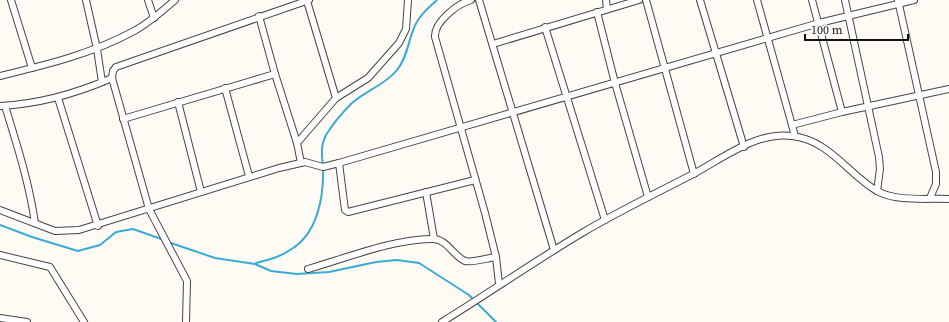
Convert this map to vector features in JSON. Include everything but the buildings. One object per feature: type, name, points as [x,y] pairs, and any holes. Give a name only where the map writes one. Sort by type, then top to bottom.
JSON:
[{"type":"street","points":[[11,0],[32,68]]},
{"type":"street","points":[[86,0],[97,49],[102,82]]},
{"type":"street","points":[[148,0],[154,18]]},
{"type":"street","points":[[0,76],[97,49],[134,31],[154,18],[175,0]]},
{"type":"street","points":[[186,322],[188,288],[185,274],[149,209],[112,78],[113,71],[116,67],[308,0],[336,98]]},
{"type":"street","points":[[297,143],[336,98],[368,78],[399,43],[406,29],[408,0]]},
{"type":"street","points":[[471,0],[463,2],[438,24],[434,32],[496,257],[499,284]]},
{"type":"street","points":[[479,0],[554,250]]},
{"type":"street","points":[[606,0],[607,9]]},
{"type":"street","points":[[493,44],[545,27],[639,0]]},
{"type":"street","points":[[646,0],[694,174]]},
{"type":"street","points":[[700,0],[744,147]]},
{"type":"street","points":[[757,0],[795,136]]},
{"type":"street","points":[[812,0],[842,112]]},
{"type":"street","points":[[845,0],[880,163],[877,191]]},
{"type":"street","points":[[0,210],[55,231],[65,232],[98,226],[249,176],[301,163],[323,166],[339,164],[819,23],[898,2],[914,0]]},
{"type":"street","points":[[898,2],[936,172],[936,184],[930,198]]},
{"type":"street","points":[[597,12],[615,83],[648,197]]},
{"type":"street","points":[[259,16],[275,74],[297,143],[301,163]]},
{"type":"street","points":[[545,27],[605,220]]},
{"type":"street","points":[[123,119],[275,74]]},
{"type":"street","points":[[35,223],[29,185],[3,106],[32,103],[58,98],[112,78]]},
{"type":"street","points":[[225,88],[249,176]]},
{"type":"street","points":[[792,125],[842,112],[949,89]]},
{"type":"street","points":[[58,98],[98,226]]},
{"type":"street","points":[[178,102],[202,192]]},
{"type":"street","points":[[442,322],[499,284],[605,220],[744,147],[774,136],[795,136],[830,152],[877,191],[899,197],[949,199]]},
{"type":"street","points":[[339,164],[344,210],[346,212],[475,180]]},
{"type":"street","points":[[426,192],[434,239]]},
{"type":"street","points":[[308,269],[404,242],[434,239],[443,242],[460,258],[467,262],[496,257]]},
{"type":"street","points":[[0,255],[49,266],[84,322]]},
{"type":"street","points":[[0,318],[27,322]]},
{"type":"waterway","points":[[256,263],[274,258],[286,252],[299,243],[307,234],[313,224],[320,202],[323,178],[322,147],[326,135],[351,104],[362,95],[387,80],[397,70],[405,55],[418,20],[437,0]]},
{"type":"waterway","points":[[0,225],[32,237],[78,251],[100,245],[116,232],[133,229],[164,240]]},
{"type":"waterway","points":[[168,242],[215,258],[255,264],[271,271],[297,274],[329,272],[376,262],[397,260],[419,263],[469,295],[496,322]]}]
